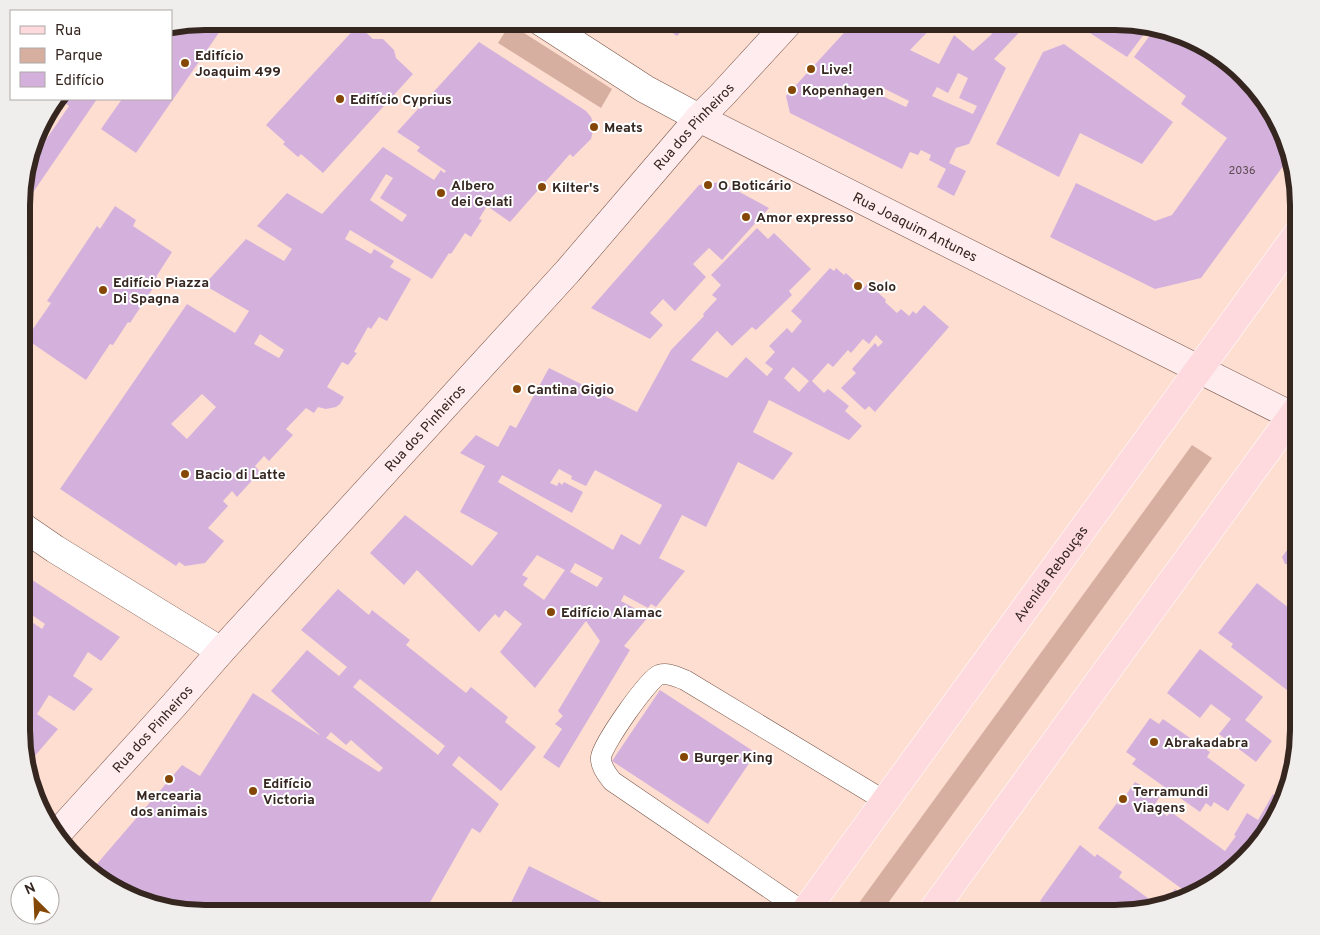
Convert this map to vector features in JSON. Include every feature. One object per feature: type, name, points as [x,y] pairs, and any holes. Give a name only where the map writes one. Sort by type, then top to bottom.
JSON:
[{"type":"main road","name":"Rua dos Pinheiros","points":[[61,830],[174,705],[220,651],[568,272],[699,118],[783,30]]},
{"type":"main road","name":"Rua Joaquim Antunes","points":[[699,118],[1199,369],[1290,411]]},
{"type":"main road","name":"Avenida Rebouças","points":[[809,905],[1290,244]]},
{"type":"main road","points":[[937,905],[1290,422]]},
{"type":"street","name":"Rua Joaquim Antunes","points":[[554,30],[645,89],[699,118]]},
{"type":"street","points":[[30,532],[220,651]]},
{"type":"lane","points":[[791,905],[612,782],[603,767],[601,758],[604,746],[647,684],[658,675],[670,674],[686,680],[885,801]]},
{"type":"green space","points":[[506,30],[519,30],[612,89],[601,108],[498,43]]},
{"type":"green space","points":[[1192,445],[1212,458],[887,905],[858,905]]},
{"type":"building","name":"Edifício Joaquim 499","points":[[221,30],[136,153],[101,129],[121,100],[172,100],[172,33]]},
{"type":"building","name":"Edifício Cyprius","points":[[353,30],[363,30],[373,39],[383,39],[394,50],[396,58],[413,74],[323,173],[301,154],[298,157],[266,125]]},
{"type":"building","points":[[669,30],[682,30],[677,36]]},
{"type":"building","points":[[847,30],[929,30],[910,50],[939,64],[954,35],[973,51],[992,34],[987,30],[1021,30],[994,59],[1006,68],[969,144],[956,148],[949,163],[966,171],[954,196],[937,187],[946,169],[929,160],[931,155],[921,150],[918,155],[910,152],[902,169],[790,113],[786,96]],"holes":[[[958,73],[968,78],[959,98],[977,106],[973,114],[932,96],[937,87],[948,93]],[[881,87],[909,101],[906,107],[878,94]]]},
{"type":"building","points":[[1085,30],[1126,30],[1145,33],[1127,57]]},
{"type":"building","points":[[1151,34],[1192,48],[1222,66],[1247,90],[1261,108],[1281,149],[1285,164],[1201,278],[1155,289],[1050,237],[1076,183],[1155,221],[1172,215],[1227,138],[1181,104],[1186,96],[1134,57]]},
{"type":"building","points":[[479,42],[586,111],[591,117],[594,126],[591,139],[573,157],[570,154],[510,222],[487,206],[479,219],[482,220],[471,237],[465,233],[432,279],[350,230],[345,239],[371,254],[374,249],[394,261],[390,267],[411,279],[387,321],[379,317],[371,329],[368,327],[354,352],[357,353],[348,365],[342,362],[327,387],[344,397],[340,404],[326,409],[318,407],[314,413],[306,408],[286,429],[293,435],[269,461],[264,456],[255,466],[260,472],[237,497],[232,491],[223,501],[228,506],[208,528],[224,541],[205,563],[185,566],[179,562],[176,566],[60,489],[187,304],[235,333],[249,311],[204,285],[246,239],[284,261],[292,249],[257,226],[287,193],[322,214],[383,147],[434,180],[441,170],[444,173],[446,171],[417,151],[420,147],[397,132]],"holes":[[[386,174],[393,178],[380,198],[407,215],[402,222],[370,200]],[[260,334],[284,350],[279,358],[254,344]],[[202,394],[216,407],[187,439],[171,424]]]},
{"type":"building","points":[[1064,44],[1173,122],[1142,164],[1080,133],[1059,177],[996,144],[1043,52]]},
{"type":"building","points":[[65,100],[96,100],[30,196],[33,171],[40,146],[69,106],[63,102]]},
{"type":"building","points":[[721,182],[769,208],[722,260],[709,248],[693,264],[706,277],[675,311],[663,299],[650,313],[663,325],[650,339],[591,308],[699,185]]},
{"type":"building","name":"Edifício Piazza Di Spagna","points":[[115,206],[136,220],[133,226],[172,252],[156,277],[159,279],[130,323],[128,322],[113,345],[110,344],[86,380],[30,342],[30,333],[51,303],[47,301],[97,226],[100,229]]},
{"type":"building","points":[[757,228],[768,239],[774,233],[811,269],[789,291],[792,295],[756,330],[752,327],[732,346],[717,331],[691,360],[727,378],[746,357],[767,376],[773,369],[765,363],[775,352],[769,346],[787,328],[792,333],[802,321],[791,311],[830,268],[834,271],[836,268],[844,275],[846,273],[863,289],[868,283],[897,313],[901,309],[909,316],[913,311],[916,314],[924,305],[949,327],[875,412],[869,406],[865,410],[841,388],[856,373],[852,369],[875,343],[878,347],[883,342],[876,335],[869,344],[863,339],[851,353],[848,350],[833,367],[828,363],[812,381],[824,393],[828,389],[849,406],[845,411],[862,426],[849,440],[769,400],[753,432],[793,453],[773,480],[738,462],[706,527],[682,515],[659,558],[685,571],[656,607],[651,604],[648,608],[624,595],[621,601],[649,616],[624,646],[630,650],[559,768],[543,757],[562,729],[555,724],[563,716],[558,711],[600,641],[586,621],[535,688],[500,652],[522,624],[505,610],[499,618],[495,614],[479,632],[417,570],[404,585],[370,553],[405,515],[472,566],[498,533],[460,512],[485,466],[460,453],[476,435],[498,447],[510,425],[516,428],[549,368],[637,412],[671,350],[704,316],[703,314],[717,299],[712,295],[721,285],[711,275]],"holes":[[[793,367],[809,381],[799,392],[784,378]],[[559,469],[572,476],[571,479],[586,486],[595,470],[662,505],[640,545],[621,534],[613,550],[498,482],[502,475],[572,513],[583,492],[564,482],[562,485],[559,482],[557,486],[550,483]],[[537,555],[565,570],[544,600],[523,585],[528,578],[522,575]],[[575,563],[603,578],[597,587],[570,572]]]},
{"type":"building","points":[[1290,546],[1290,564],[1285,564],[1282,557]]},
{"type":"building","points":[[30,579],[120,637],[101,661],[88,652],[73,676],[93,689],[74,711],[49,695],[37,714],[58,729],[32,759],[30,741],[30,621],[42,629],[45,624],[30,614]]},
{"type":"building","points":[[1257,583],[1290,609],[1290,692],[1231,647],[1233,644],[1218,633]]},
{"type":"building","points":[[338,589],[369,615],[372,610],[410,640],[406,645],[466,693],[471,687],[508,717],[505,722],[536,747],[501,791],[459,756],[452,765],[499,804],[480,833],[472,828],[429,905],[194,905],[171,902],[149,896],[128,887],[95,866],[182,765],[200,776],[253,693],[321,736],[271,691],[307,650],[339,676],[347,667],[301,630]],"holes":[[[360,679],[445,746],[438,755],[353,687]],[[331,732],[346,745],[351,740],[383,768],[379,772],[326,738]]]},
{"type":"building","points":[[1200,649],[1263,697],[1245,720],[1272,741],[1256,762],[1219,734],[1231,719],[1211,704],[1200,718],[1167,693]]},
{"type":"building","name":"Burger King","points":[[660,690],[756,753],[708,824],[612,761]]},
{"type":"building","points":[[1150,718],[1159,724],[1163,719],[1210,752],[1207,757],[1245,785],[1228,811],[1214,802],[1211,807],[1206,803],[1200,812],[1132,764],[1136,759],[1126,752]]},
{"type":"building","points":[[1135,782],[1160,796],[1154,806],[1167,816],[1171,812],[1225,851],[1236,836],[1234,835],[1247,813],[1258,820],[1273,794],[1277,796],[1267,818],[1247,845],[1212,876],[1184,890],[1098,828],[1117,803],[1119,805]]},
{"type":"building","points":[[1080,845],[1095,857],[1097,854],[1122,872],[1119,877],[1152,901],[1138,904],[1115,905],[1045,905],[1040,901]]},
{"type":"building","points":[[529,866],[608,905],[510,905]]},
{"type":"building","points":[[1175,889],[1180,892],[1171,896],[1168,897]]},
{"type":"place","name":"Edifício Joaquim 499","points":[[185,63]]},
{"type":"place","name":"Live!","points":[[811,69]]},
{"type":"place","name":"Kopenhagen","points":[[792,90]]},
{"type":"place","name":"Edifício Cyprius","points":[[340,99]]},
{"type":"place","name":"Meats","points":[[594,127]]},
{"type":"place","name":"O Boticário","points":[[708,185]]},
{"type":"place","name":"Kilter's","points":[[542,187]]},
{"type":"place","name":"Albero dei Gelati","points":[[441,193]]},
{"type":"place","name":"Amor expresso","points":[[746,217]]},
{"type":"place","name":"Solo","points":[[858,286]]},
{"type":"place","name":"Edifício Piazza Di Spagna","points":[[103,290]]},
{"type":"place","name":"Cantina Gigio","points":[[517,389]]},
{"type":"place","name":"Bacio di Latte","points":[[185,474]]},
{"type":"place","name":"Edifício Alamac","points":[[551,612]]},
{"type":"place","name":"Abrakadabra","points":[[1154,742]]},
{"type":"place","name":"Burger King","points":[[684,757]]},
{"type":"place","name":"Mercearia dos animais","points":[[169,779]]},
{"type":"place","name":"Edifício Victoria","points":[[253,791]]},
{"type":"place","name":"Terramundi Viagens","points":[[1123,799]]}]
